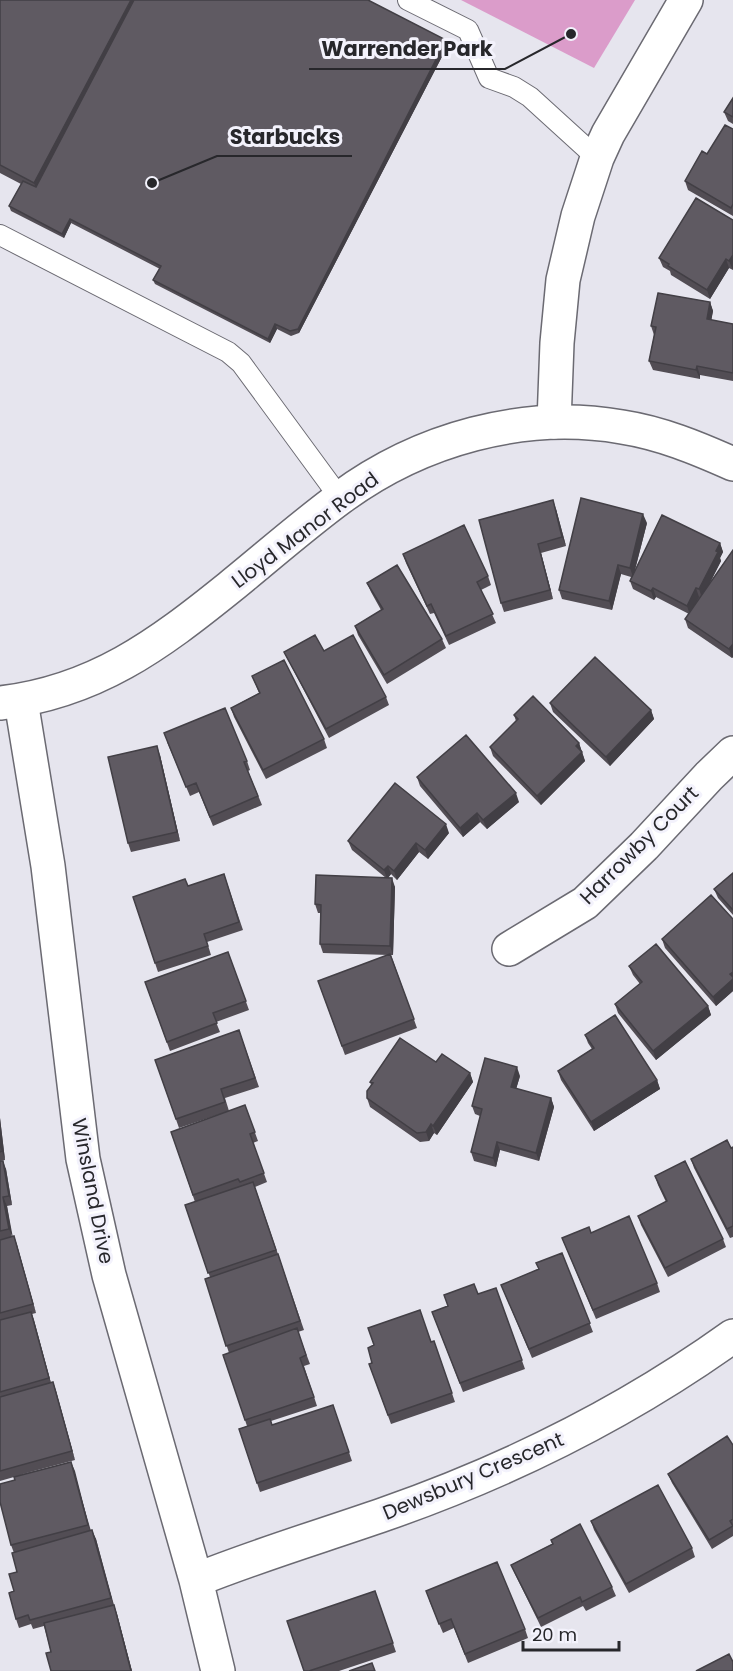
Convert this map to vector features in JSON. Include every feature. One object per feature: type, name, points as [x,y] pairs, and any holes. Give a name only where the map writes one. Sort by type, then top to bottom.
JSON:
[{"type":"street","points":[[554,422],[557,343],[563,280],[578,216],[597,158],[608,134],[686,0]]},
{"type":"street","name":"Lloyd Manor Road","points":[[10,702],[44,696],[120,666],[162,640],[340,498],[383,471],[429,448],[470,434],[506,427],[554,422],[622,427],[690,445],[733,464]]},
{"type":"street","name":"Winsland Drive","points":[[10,702],[48,866],[83,1159],[109,1275],[196,1580],[218,1671]]},
{"type":"street","name":"Harrowby Court","points":[[509,949],[585,903],[644,846],[733,753]]},
{"type":"street","name":"Dewsbury Crescent","points":[[196,1580],[250,1559],[387,1513],[543,1449],[611,1413],[698,1361],[733,1336]]},
{"type":"lane","points":[[408,0],[468,30],[489,78],[514,87],[530,96],[597,158]]},
{"type":"lane","points":[[0,235],[228,352],[241,363],[340,498]]},
{"type":"shaded area","points":[[461,0],[635,0],[594,68]]},
{"type":"building","points":[[0,0],[131,0],[34,183],[0,165]]},
{"type":"building","points":[[134,0],[368,0],[446,40],[298,329],[290,331],[275,324],[268,339],[153,280],[161,266],[70,219],[62,234],[9,206],[23,181],[36,187]]},
{"type":"building","points":[[733,98],[733,117],[724,112]]},
{"type":"building","points":[[725,125],[733,129],[733,204],[731,208],[685,181],[702,151],[707,154]]},
{"type":"building","points":[[696,198],[733,220],[733,255],[729,261],[726,259],[707,290],[659,258]]},
{"type":"building","points":[[658,293],[710,302],[707,319],[733,324],[733,373],[697,366],[696,370],[649,361],[656,327],[651,326]]},
{"type":"building","points":[[581,498],[643,514],[630,568],[618,565],[609,601],[559,590]]},
{"type":"building","points":[[553,500],[562,537],[538,544],[550,590],[501,603],[479,520]]},
{"type":"building","points":[[662,515],[720,543],[716,551],[718,552],[699,589],[696,588],[687,606],[653,588],[651,591],[630,581]]},
{"type":"building","points":[[464,525],[488,576],[477,582],[493,614],[446,636],[431,604],[427,606],[403,554]]},
{"type":"building","points":[[733,550],[733,644],[729,649],[685,619]]},
{"type":"building","points":[[397,565],[442,639],[384,675],[355,626],[383,609],[367,583]]},
{"type":"building","points":[[315,635],[324,651],[353,635],[386,697],[326,729],[284,652]]},
{"type":"building","points":[[595,657],[651,710],[606,757],[550,703]]},
{"type":"building","points":[[284,660],[324,739],[263,770],[231,708],[260,693],[252,676]]},
{"type":"building","points":[[533,696],[579,743],[576,746],[582,752],[537,796],[490,747],[518,719],[514,715]]},
{"type":"building","points":[[225,708],[247,761],[244,762],[258,796],[210,817],[196,783],[186,787],[164,733]]},
{"type":"building","points":[[466,735],[516,793],[483,820],[477,813],[460,828],[417,777]]},
{"type":"building","points":[[157,746],[177,832],[128,843],[108,757]]},
{"type":"building","points":[[395,783],[446,824],[425,850],[416,843],[394,871],[388,866],[384,870],[348,841]]},
{"type":"building","points":[[733,873],[733,910],[714,889]]},
{"type":"building","points":[[224,874],[239,922],[204,934],[208,946],[155,963],[133,897],[185,879],[188,886]]},
{"type":"building","points":[[316,875],[392,878],[390,946],[320,944],[321,905],[315,904]]},
{"type":"building","points":[[711,895],[733,919],[733,972],[730,974],[733,979],[713,997],[662,939]]},
{"type":"building","points":[[656,944],[708,1006],[653,1051],[615,1004],[642,982],[629,966]]},
{"type":"building","points":[[228,952],[246,1001],[213,1013],[217,1023],[167,1042],[145,982]]},
{"type":"building","points":[[390,954],[414,1019],[342,1046],[318,981]]},
{"type":"building","points":[[615,1015],[657,1080],[591,1122],[558,1071],[594,1048],[585,1035]]},
{"type":"building","points":[[239,1030],[255,1078],[221,1089],[225,1102],[176,1119],[155,1060]]},
{"type":"building","points":[[400,1038],[436,1062],[442,1054],[470,1073],[433,1126],[431,1124],[426,1132],[417,1133],[367,1098],[367,1091],[373,1083],[370,1082]]},
{"type":"building","points":[[485,1058],[517,1067],[511,1087],[551,1098],[536,1153],[497,1142],[493,1158],[471,1152],[482,1109],[472,1106]]},
{"type":"building","points":[[245,1105],[255,1132],[250,1134],[264,1173],[240,1182],[238,1179],[193,1195],[171,1132]]},
{"type":"building","points":[[727,1140],[731,1148],[733,1147],[733,1226],[727,1229],[691,1159]]},
{"type":"building","points":[[0,1161],[3,1161],[9,1196],[3,1197],[9,1229],[0,1231]]},
{"type":"building","points":[[685,1161],[723,1239],[665,1268],[638,1216],[667,1201],[655,1176]]},
{"type":"building","points":[[253,1182],[276,1250],[208,1273],[185,1205]]},
{"type":"building","points":[[629,1216],[657,1283],[593,1310],[562,1238],[589,1227],[591,1233]]},
{"type":"building","points":[[14,1236],[33,1304],[0,1313],[0,1240]]},
{"type":"building","points":[[562,1253],[590,1323],[529,1349],[501,1285],[539,1269],[536,1263]]},
{"type":"building","points":[[278,1254],[300,1321],[226,1346],[205,1279]]},
{"type":"building","points":[[474,1284],[478,1294],[496,1288],[522,1360],[460,1383],[432,1312],[448,1306],[444,1295]]},
{"type":"building","points":[[420,1310],[431,1342],[434,1341],[452,1393],[388,1415],[369,1364],[372,1363],[368,1348],[374,1345],[368,1328]]},
{"type":"building","points":[[31,1312],[49,1378],[0,1392],[0,1320]]},
{"type":"building","points":[[297,1328],[306,1355],[300,1358],[314,1397],[245,1420],[223,1355]]},
{"type":"building","points":[[53,1382],[72,1451],[0,1471],[0,1397]]},
{"type":"building","points":[[333,1405],[349,1452],[257,1483],[239,1429],[270,1419],[272,1425]]},
{"type":"building","points":[[727,1436],[733,1445],[733,1519],[730,1521],[733,1526],[709,1540],[668,1474]]},
{"type":"building","points":[[71,1462],[88,1525],[11,1545],[0,1502],[0,1484],[15,1480],[14,1477]]},
{"type":"building","points":[[658,1485],[692,1548],[626,1584],[591,1521]]},
{"type":"building","points":[[580,1524],[612,1587],[582,1602],[580,1597],[538,1618],[511,1565],[553,1544],[551,1540]]},
{"type":"building","points":[[92,1530],[111,1598],[30,1620],[28,1615],[16,1619],[9,1593],[14,1591],[9,1574],[17,1572],[12,1553]]},
{"type":"building","points":[[497,1562],[525,1629],[465,1654],[451,1619],[439,1624],[426,1591]]},
{"type":"building","points":[[375,1591],[393,1643],[304,1671],[287,1621]]},
{"type":"building","points":[[114,1605],[131,1671],[51,1671],[46,1653],[51,1652],[44,1623]]},
{"type":"building","points":[[729,1654],[733,1662],[733,1671],[696,1671]]},
{"type":"building","points":[[372,1663],[375,1671],[349,1671]]},
{"type":"place","name":"Warrender Park","points":[[571,34]]},
{"type":"place","name":"Starbucks","points":[[152,183]]}]
